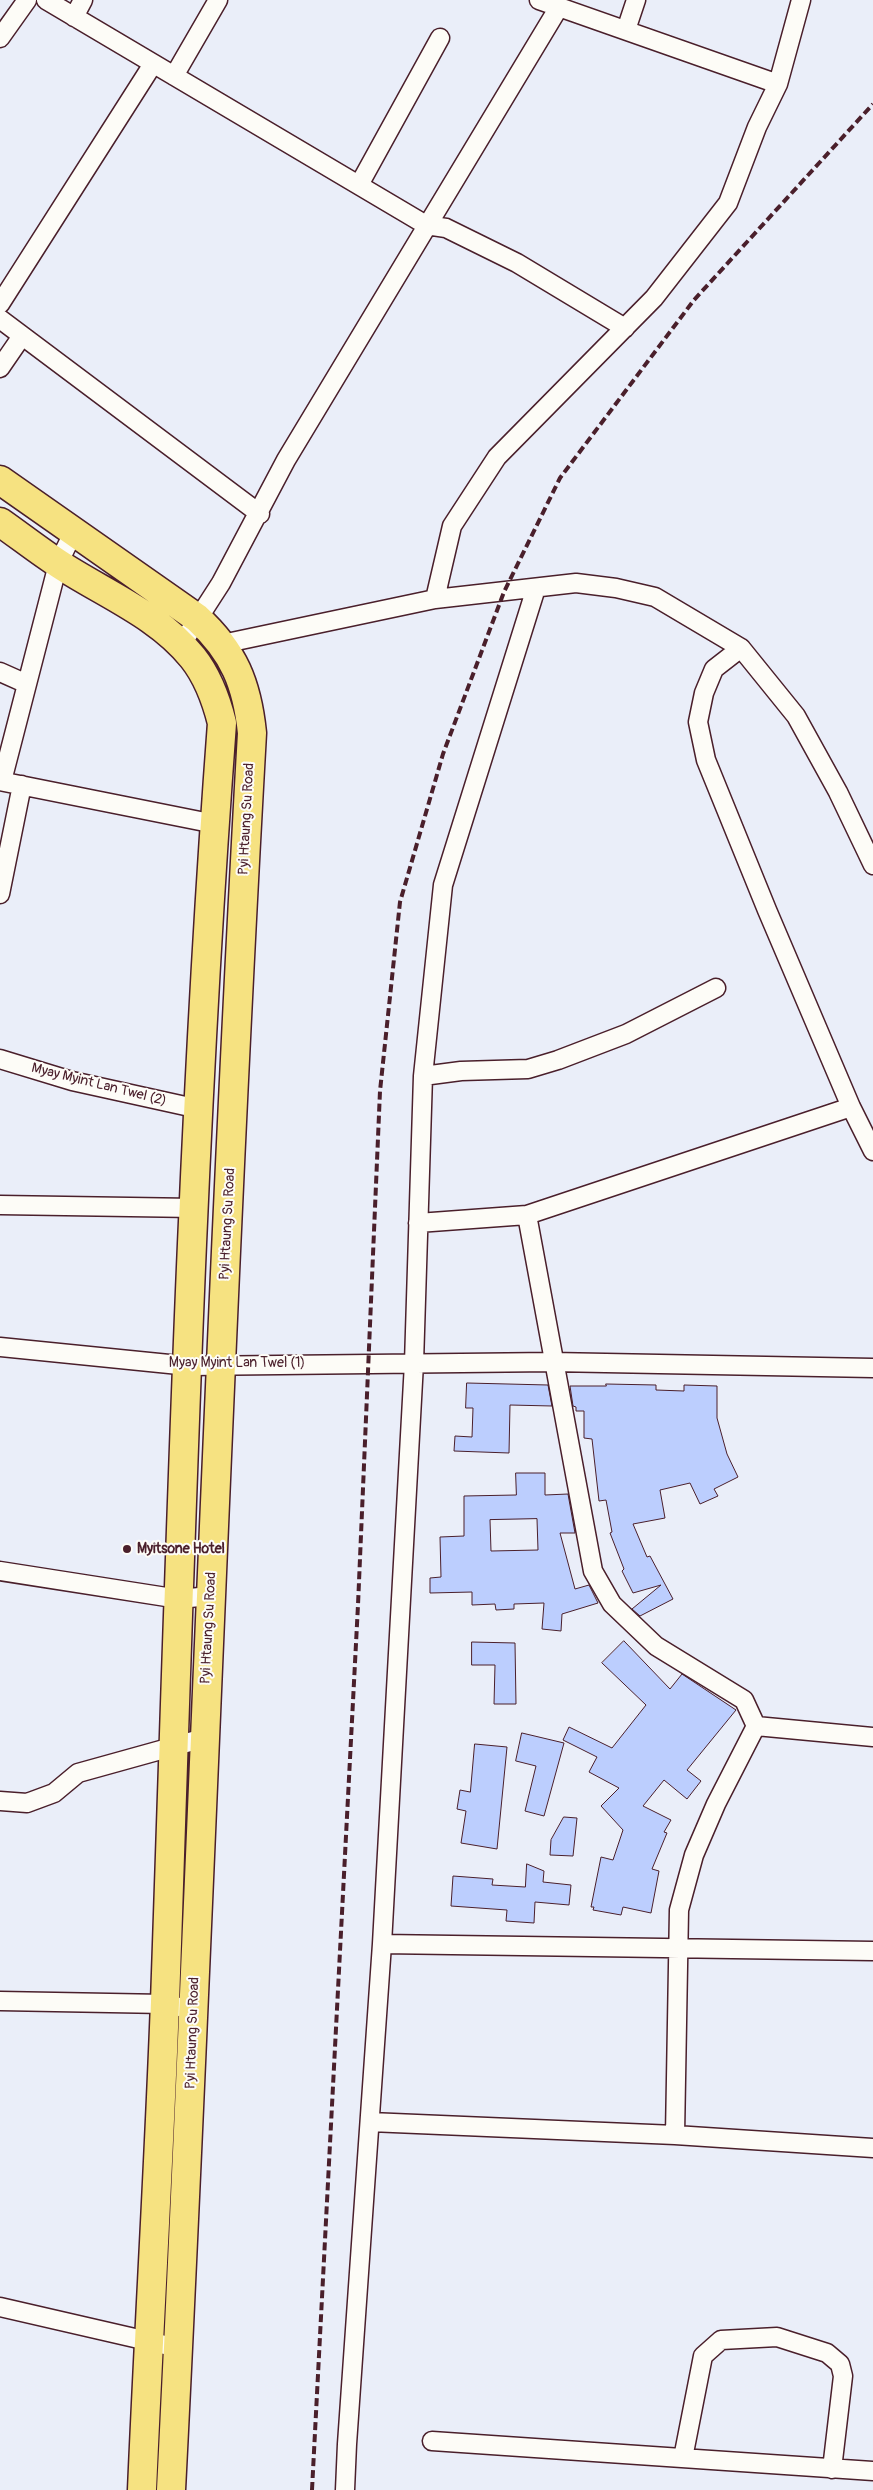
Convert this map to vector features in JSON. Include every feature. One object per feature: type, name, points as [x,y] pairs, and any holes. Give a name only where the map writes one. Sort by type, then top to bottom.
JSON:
[{"type":"highway","name":"Pyi Htaung Su Road","points":[[0,480],[197,618],[222,644],[242,678],[249,704],[252,733],[210,1596],[194,2010],[171,2490]]},
{"type":"highway","points":[[0,522],[58,564],[149,620],[182,645],[203,672],[215,698],[222,723],[199,1109],[172,1748],[165,2004],[142,2490]]},
{"type":"highway","points":[[212,878],[244,885]]},
{"type":"highway","points":[[202,1050],[236,1056]]},
{"type":"highway","points":[[168,1877],[198,1876]]},
{"type":"highway","points":[[157,2177],[186,2179]]},
{"type":"street","points":[[0,38],[26,0]]},
{"type":"street","points":[[46,0],[426,225],[446,228],[517,263],[625,328]]},
{"type":"street","points":[[74,17],[83,0]]},
{"type":"street","points":[[174,76],[218,0]]},
{"type":"street","points":[[539,0],[778,84]]},
{"type":"street","points":[[626,30],[636,0]]},
{"type":"street","points":[[435,600],[452,526],[497,457],[654,298],[728,203],[757,127],[778,84],[802,0]]},
{"type":"street","points":[[182,645],[260,514],[286,460],[559,7]]},
{"type":"street","points":[[359,185],[440,38]]},
{"type":"street","points":[[0,304],[153,64]]},
{"type":"street","points":[[0,319],[260,514]]},
{"type":"street","points":[[0,368],[22,336]]},
{"type":"street","points":[[74,532],[58,564],[1,781],[215,824]]},
{"type":"street","points":[[222,644],[435,600],[536,588],[576,584],[616,588],[655,598],[741,648],[796,716],[838,792],[873,865]]},
{"type":"street","points":[[345,2490],[346,2444],[382,1944],[414,1363],[423,1076],[443,885],[536,588]]},
{"type":"street","points":[[741,648],[714,668],[704,693],[698,722],[706,760],[770,919],[851,1107],[873,1151]]},
{"type":"street","points":[[0,672],[27,684]]},
{"type":"street","points":[[0,894],[22,786]]},
{"type":"street","points":[[423,1076],[461,1071],[528,1068],[558,1060],[626,1034],[716,988]]},
{"type":"street","name":"Myay Myint Lan Twel (2)","points":[[0,1059],[72,1081],[199,1109]]},
{"type":"street","points":[[418,1223],[527,1215],[851,1107]]},
{"type":"street","points":[[0,1205],[195,1208]]},
{"type":"street","points":[[527,1215],[552,1362],[593,1571],[612,1604],[618,1610],[656,1646],[744,1700],[756,1726]]},
{"type":"street","name":"Myay Myint Lan Twel (1)","points":[[0,1347],[189,1366],[552,1362],[873,1368]]},
{"type":"street","points":[[0,1571],[179,1599],[210,1596]]},
{"type":"street","points":[[756,1726],[873,1737]]},
{"type":"street","points":[[675,2135],[680,1910],[694,1855],[716,1804],[756,1726]]},
{"type":"street","points":[[0,1802],[27,1803],[54,1793],[78,1773],[204,1738]]},
{"type":"street","points":[[382,1944],[873,1951]]},
{"type":"street","points":[[0,2001],[165,2004],[194,2010]]},
{"type":"street","points":[[370,2122],[675,2135],[873,2148]]},
{"type":"street","points":[[0,2307],[178,2348]]},
{"type":"street","points":[[683,2458],[703,2356],[721,2340],[777,2338],[827,2353],[840,2364],[843,2376],[832,2469]]},
{"type":"street","points":[[432,2441],[873,2471]]},
{"type":"building","points":[[467,1383],[548,1385],[552,1406],[510,1405],[509,1453],[454,1451],[455,1436],[472,1437],[473,1408],[466,1408]]},
{"type":"building","points":[[606,1384],[656,1385],[656,1390],[684,1391],[684,1385],[717,1386],[717,1418],[727,1454],[738,1477],[714,1489],[718,1496],[700,1504],[690,1483],[660,1490],[665,1518],[633,1524],[647,1557],[650,1556],[673,1599],[640,1616],[632,1609],[661,1585],[633,1593],[622,1571],[624,1569],[610,1533],[612,1532],[606,1500],[599,1501],[592,1439],[584,1438],[584,1411],[576,1411],[576,1407],[573,1406],[570,1386],[606,1386]]},
{"type":"building","points":[[516,1473],[545,1473],[545,1495],[568,1494],[575,1533],[560,1533],[575,1589],[589,1585],[598,1603],[562,1614],[561,1631],[542,1629],[544,1603],[514,1604],[514,1609],[496,1610],[495,1604],[472,1605],[472,1592],[430,1593],[430,1578],[441,1577],[440,1537],[464,1536],[464,1496],[516,1495]],"holes":[[[537,1519],[538,1550],[491,1551],[490,1520]]]},
{"type":"building","points":[[624,1641],[670,1689],[682,1674],[736,1710],[687,1770],[701,1781],[687,1799],[664,1780],[643,1806],[671,1820],[664,1832],[667,1833],[652,1869],[659,1871],[651,1913],[623,1907],[621,1915],[593,1910],[594,1907],[591,1907],[601,1857],[613,1860],[623,1830],[601,1806],[619,1788],[589,1772],[597,1757],[563,1740],[569,1727],[612,1748],[646,1705],[602,1663]]},
{"type":"building","points":[[472,1642],[515,1643],[516,1704],[494,1704],[495,1665],[472,1665]]},
{"type":"building","points":[[522,1733],[564,1743],[544,1816],[525,1811],[536,1766],[516,1761]]},
{"type":"building","points":[[475,1744],[507,1747],[497,1849],[461,1843],[466,1811],[457,1809],[460,1790],[470,1792]]},
{"type":"building","points":[[564,1817],[577,1818],[573,1856],[550,1855],[551,1840]]},
{"type":"building","points":[[527,1864],[544,1871],[543,1882],[571,1885],[569,1905],[535,1902],[534,1923],[506,1921],[507,1910],[451,1906],[453,1876],[493,1879],[492,1885],[525,1887]]},
{"type":"railway","points":[[312,2490],[358,1605],[380,1091],[400,902],[443,754],[504,592],[560,478],[694,300],[873,104]]},
{"type":"place","name":"Myitsone Hotel","points":[[127,1549]]}]
